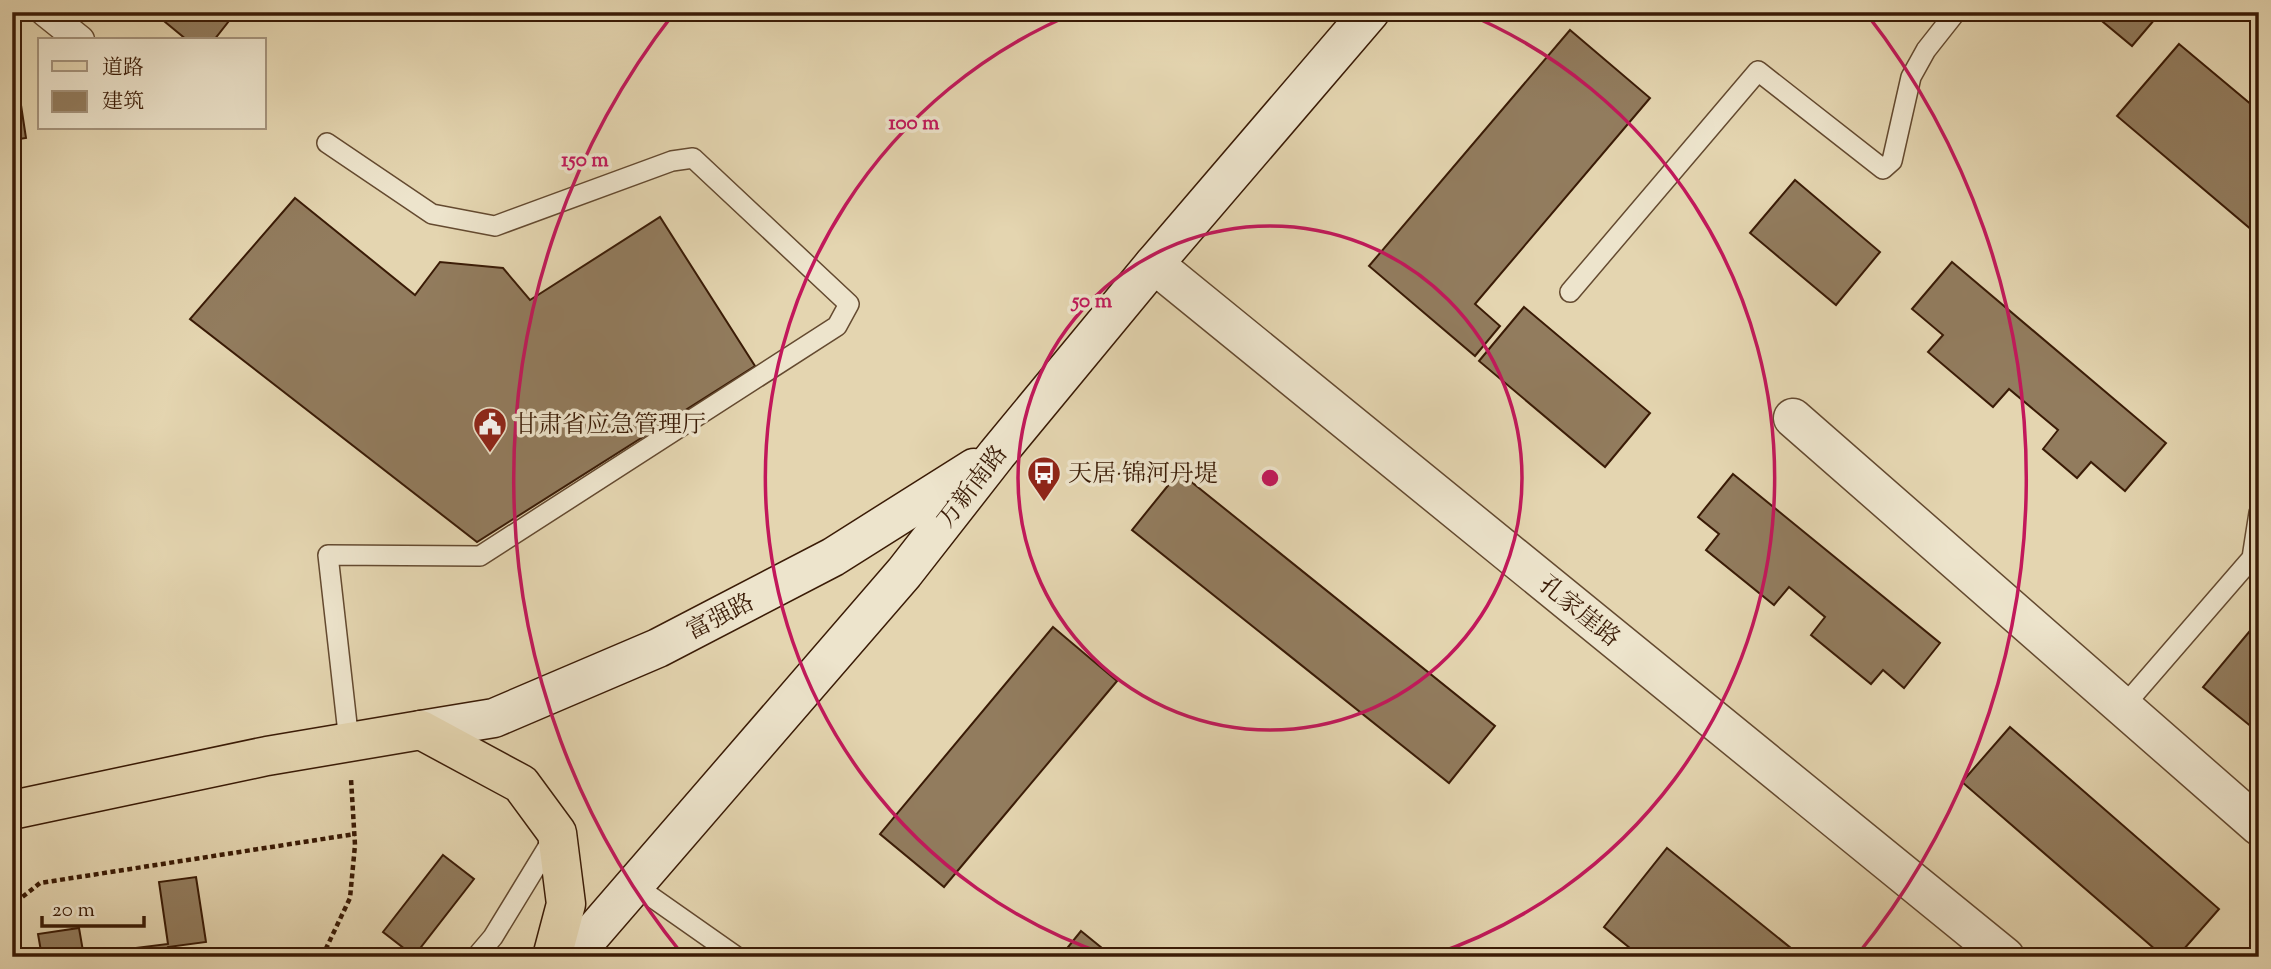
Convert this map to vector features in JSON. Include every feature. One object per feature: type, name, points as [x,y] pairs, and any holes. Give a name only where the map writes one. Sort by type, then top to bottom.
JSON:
[{"type":"main road","name":"万新南路","points":[[572,957],[904,573],[997,454],[1154,264],[1370,12]]},
{"type":"main road","name":"孔家崖路","points":[[1154,264],[2005,957]]},
{"type":"main road","points":[[1793,418],[2259,826]]},
{"type":"main road","name":"富强路","points":[[421,730],[494,718],[658,648],[833,557],[997,454]]},
{"type":"main road","points":[[12,810],[267,756],[421,730],[521,785],[556,832],[566,905],[552,957]]},
{"type":"street","points":[[45,12],[78,38]]},
{"type":"lane","points":[[1570,292],[1758,71],[1883,169],[1892,161],[1911,77],[1926,50],[1956,12]]},
{"type":"lane","points":[[327,143],[432,214],[495,226],[672,160],[693,158],[849,304],[837,326],[480,556],[328,555],[349,742]]},
{"type":"lane","points":[[2123,707],[2252,558],[2259,513]]},
{"type":"lane","points":[[476,957],[493,937],[556,832]]},
{"type":"lane","points":[[633,884],[737,957]]},
{"type":"path","points":[[322,957],[350,898],[355,834],[349,742]]},
{"type":"path","points":[[12,910],[21,898],[40,883],[355,834]]},
{"type":"building","points":[[153,12],[236,12],[216,38],[185,38]]},
{"type":"building","points":[[2091,12],[2161,12],[2132,46]]},
{"type":"building","points":[[1570,30],[1650,98],[1475,304],[1500,326],[1475,356],[1369,266]]},
{"type":"building","points":[[2179,44],[2259,111],[2259,236],[2117,116]]},
{"type":"building","points":[[12,46],[26,138],[12,140]]},
{"type":"building","points":[[1795,180],[1880,252],[1836,305],[1750,233]]},
{"type":"building","name":"甘肃省应急管理厅","points":[[295,198],[415,295],[440,262],[503,268],[530,300],[660,217],[755,366],[477,542],[190,319]]},
{"type":"building","points":[[1952,262],[2166,443],[2125,491],[2091,462],[2077,478],[2043,449],[2058,430],[2009,389],[1993,407],[1928,352],[1943,335],[1912,309]]},
{"type":"building","points":[[1524,307],[1650,413],[1605,467],[1479,361]]},
{"type":"building","points":[[1179,472],[1495,726],[1449,783],[1132,530]]},
{"type":"building","points":[[1733,474],[1940,643],[1904,688],[1883,670],[1871,684],[1811,635],[1825,617],[1789,587],[1774,605],[1706,550],[1719,534],[1698,517]]},
{"type":"building","points":[[1053,627],[1117,681],[944,887],[880,834]]},
{"type":"building","points":[[2249,632],[2259,641],[2259,733],[2203,687]]},
{"type":"building","points":[[2010,727],[2219,909],[2177,957],[2164,957],[1962,782]]},
{"type":"building","points":[[1667,848],[1802,957],[1641,957],[1604,927]]},
{"type":"building","points":[[443,855],[474,879],[414,956],[383,932]]},
{"type":"building","points":[[196,877],[206,942],[168,947],[170,957],[137,957],[135,948],[168,944],[159,882]]},
{"type":"building","points":[[79,928],[84,957],[42,957],[38,934]]},
{"type":"building","points":[[1081,931],[1113,957],[1060,957]]},
{"type":"place","name":"甘肃省应急管理厅","points":[[490,454]]},
{"type":"place","name":"天居·锦河丹堤","points":[[1044,503]]}]
